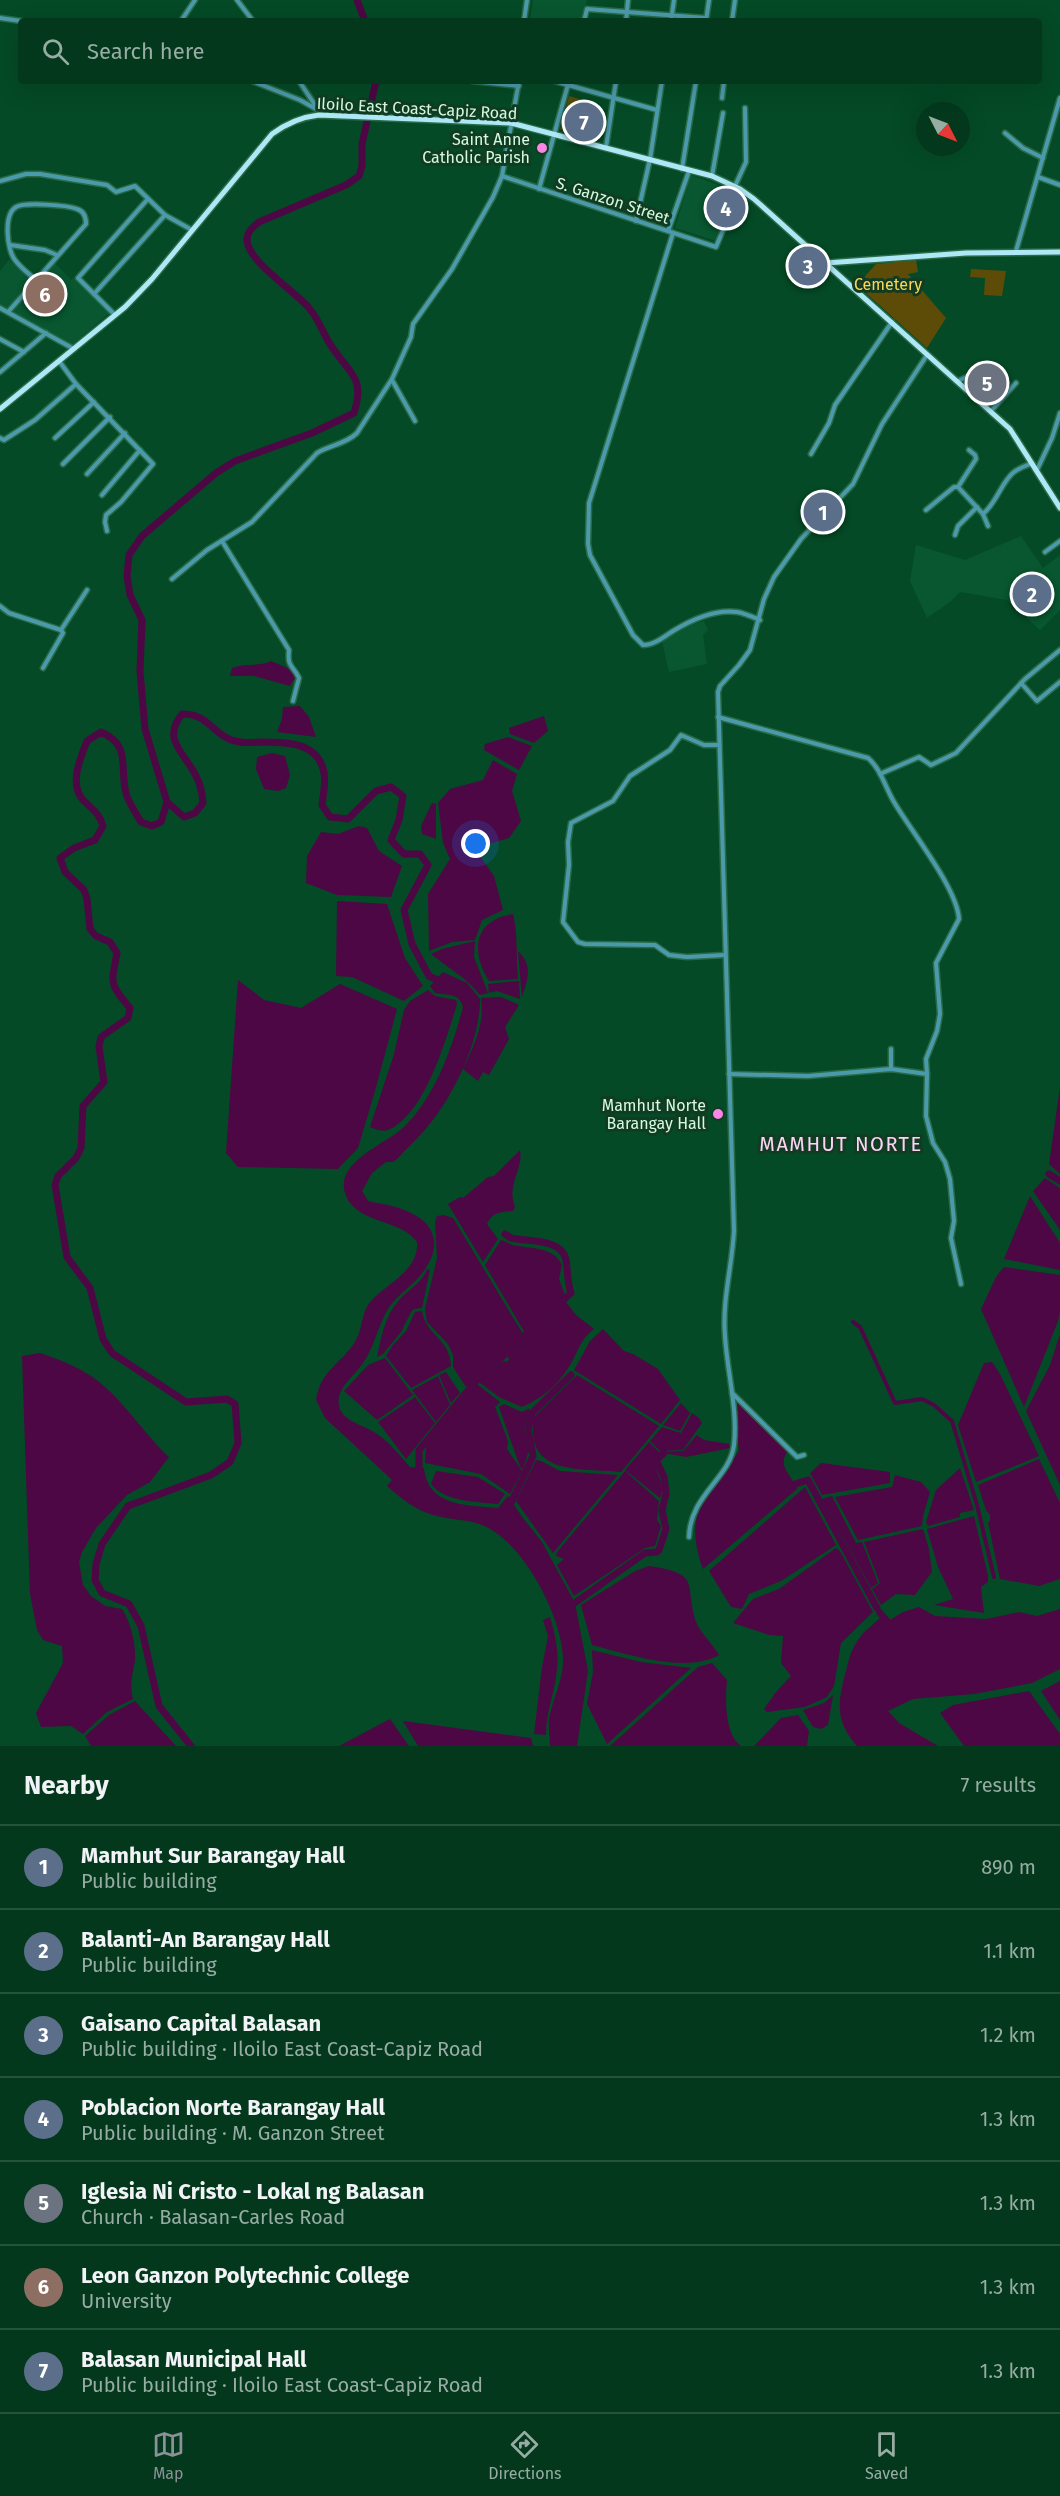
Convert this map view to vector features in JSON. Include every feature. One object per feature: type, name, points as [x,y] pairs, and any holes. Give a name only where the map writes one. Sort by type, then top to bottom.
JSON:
[{"type":"main road","name":"Iloilo East Coast-Capiz Road","points":[[0,409],[115,315],[152,279],[272,134],[295,120],[319,112],[512,123],[712,176],[737,188],[826,263],[1010,429],[1060,507]]},
{"type":"main road","points":[[826,263],[1016,251],[1060,252]]},
{"type":"main road","points":[[837,274],[843,262]]},
{"type":"street","points":[[183,18],[195,0]]},
{"type":"street","points":[[237,0],[251,18]]},
{"type":"street","points":[[524,18],[526,0]]},
{"type":"street","points":[[626,18],[628,0]]},
{"type":"street","points":[[585,18],[587,9],[671,18],[674,0]]},
{"type":"street","points":[[706,18],[709,0]]},
{"type":"street","points":[[732,18],[735,0]]},
{"type":"street","points":[[0,18],[18,21]]},
{"type":"street","points":[[258,84],[319,112]]},
{"type":"street","points":[[301,84],[319,112]]},
{"type":"street","points":[[172,579],[207,550],[259,515],[317,453],[351,440],[357,433],[392,379],[411,337],[413,324],[470,241],[502,176],[519,84]]},
{"type":"street","points":[[539,189],[569,84]]},
{"type":"street","points":[[572,84],[657,111]]},
{"type":"street","points":[[606,147],[616,84]]},
{"type":"street","points":[[636,220],[650,159],[662,84]]},
{"type":"street","points":[[682,169],[696,84]]},
{"type":"street","points":[[722,98],[724,84]]},
{"type":"street","points":[[1016,251],[1060,98]]},
{"type":"street","points":[[737,188],[746,162],[745,108]]},
{"type":"street","points":[[712,176],[723,113]]},
{"type":"street","points":[[1005,133],[1023,148],[1043,159]]},
{"type":"street","points":[[690,171],[589,503],[588,544],[590,555],[633,635],[643,645],[650,645],[679,627],[721,612],[737,612],[760,620]]},
{"type":"street","points":[[0,181],[26,174],[40,174],[107,185],[116,192],[135,186],[165,215],[192,230]]},
{"type":"street","name":"S. Ganzon Street","points":[[502,176],[716,247],[737,188]]},
{"type":"street","points":[[1038,177],[1060,185]]},
{"type":"street","points":[[115,315],[78,278],[147,200]]},
{"type":"street","points":[[8,312],[86,224],[85,215],[79,209],[47,205],[19,206],[13,210],[8,222],[14,259],[36,280]]},
{"type":"street","points":[[94,294],[165,215]]},
{"type":"street","points":[[10,245],[45,250],[57,255]]},
{"type":"street","points":[[0,308],[74,349]]},
{"type":"street","points":[[811,454],[829,423],[835,405],[892,322]]},
{"type":"street","points":[[0,372],[46,333]]},
{"type":"street","points":[[0,339],[24,352]]},
{"type":"street","points":[[689,1537],[689,1525],[693,1514],[730,1458],[734,1435],[725,1335],[725,1294],[734,1232],[717,702],[720,686],[750,650],[764,599],[774,578],[801,539],[853,484],[882,424],[928,355]]},
{"type":"street","points":[[59,362],[76,384],[153,464],[121,502],[106,515],[107,531]]},
{"type":"street","points":[[958,381],[971,375],[979,365]]},
{"type":"street","points":[[392,379],[415,421]]},
{"type":"street","points":[[991,411],[1016,383]]},
{"type":"street","points":[[0,438],[4,440],[35,420],[76,384]]},
{"type":"street","points":[[55,438],[94,402]]},
{"type":"street","points":[[1037,470],[1060,413]]},
{"type":"street","points":[[63,464],[110,417]]},
{"type":"street","points":[[87,474],[125,433]]},
{"type":"street","points":[[102,495],[140,450]]},
{"type":"street","points":[[926,510],[954,487],[958,487],[976,459],[969,450]]},
{"type":"street","points":[[983,514],[994,504],[1005,483],[1014,472],[1032,463]]},
{"type":"street","points":[[958,487],[983,514],[988,526]]},
{"type":"street","points":[[955,535],[958,526],[976,507]]},
{"type":"street","points":[[222,541],[289,650],[290,667],[300,678],[293,701]]},
{"type":"street","points":[[1046,552],[1060,541]]},
{"type":"street","points":[[44,668],[63,633],[61,630],[87,590]]},
{"type":"street","points":[[0,606],[9,613],[61,630]]},
{"type":"street","points":[[880,774],[919,757],[931,765],[956,753],[1021,683],[1060,650]]},
{"type":"street","points":[[1021,683],[1037,701],[1060,682]]},
{"type":"street","points":[[718,717],[868,758],[937,867],[959,911],[959,919],[936,963],[940,1014],[937,1031],[926,1059],[926,1116],[933,1143],[945,1162],[950,1179],[954,1221],[951,1238],[961,1284]]},
{"type":"street","points":[[719,745],[704,745],[681,735],[670,750],[630,776],[613,801],[571,823],[563,922],[578,942],[585,944],[654,945],[663,948],[669,955],[687,957],[725,955]]},
{"type":"street","points":[[891,1048],[891,1069]]},
{"type":"street","points":[[729,1074],[808,1076],[891,1069],[927,1074]]},
{"type":"street","points":[[732,1393],[797,1457],[804,1455]]},
{"type":"shaded area","points":[[533,0],[587,0],[583,18],[530,18]]},
{"type":"shaded area","points":[[691,175],[735,191],[717,241],[675,228]]},
{"type":"shaded area","points":[[9,260],[34,281],[54,262],[71,280],[73,278],[110,312],[71,346],[0,306],[0,271]]},
{"type":"shaded area","points":[[1021,536],[1043,568],[1060,555],[1060,610],[1040,630],[1007,600],[960,592],[927,618],[910,581],[916,545],[965,560]]},
{"type":"shaded area","points":[[704,621],[708,630],[703,635],[707,664],[669,672],[662,641],[690,625]]},
{"type":"shaded area","points":[[271,661],[292,670],[296,676],[290,686],[254,676],[230,676],[232,668]]},
{"type":"shaded area","points":[[300,706],[309,717],[316,737],[277,732],[282,719],[283,707]]},
{"type":"shaded area","points":[[544,716],[548,731],[534,743],[510,734],[509,728]]},
{"type":"shaded area","points":[[508,737],[532,746],[519,770],[484,750],[485,744]]},
{"type":"shaded area","points":[[272,753],[285,756],[290,775],[286,788],[278,791],[264,789],[256,769],[257,757]]},
{"type":"shaded area","points":[[493,760],[517,774],[512,791],[521,821],[509,838],[486,845],[479,855],[494,876],[503,910],[482,920],[475,940],[452,942],[429,951],[428,894],[450,859],[443,843],[438,803],[450,789],[483,780]]},
{"type":"shaded area","points":[[432,803],[436,804],[436,839],[422,834],[421,826]]},
{"type":"shaded area","points":[[359,826],[367,828],[379,851],[402,866],[391,897],[337,895],[306,883],[307,856],[321,832],[338,834]]},
{"type":"shaded area","points":[[337,901],[387,904],[405,958],[423,986],[404,1001],[352,977],[336,976]]},
{"type":"shaded area","points":[[513,914],[518,979],[489,981],[479,959],[479,938],[490,923],[500,917]]},
{"type":"shaded area","points":[[475,941],[474,957],[488,993],[480,995],[463,978],[431,954]]},
{"type":"shaded area","points":[[518,951],[526,962],[528,972],[522,997]]},
{"type":"shaded area","points":[[443,972],[467,983],[480,999],[479,1016],[470,1052],[454,1087],[434,1119],[397,1159],[393,1162],[386,1162],[372,1173],[362,1191],[368,1201],[400,1208],[416,1215],[424,1222],[434,1238],[432,1257],[419,1277],[393,1302],[386,1313],[365,1360],[342,1389],[339,1406],[348,1419],[374,1432],[394,1448],[410,1467],[424,1468],[427,1481],[441,1497],[462,1504],[498,1508],[508,1496],[514,1500],[514,1505],[542,1542],[575,1603],[588,1671],[577,1746],[550,1746],[549,1719],[563,1665],[561,1640],[547,1601],[525,1563],[512,1546],[482,1525],[433,1515],[403,1499],[387,1486],[392,1480],[325,1418],[316,1400],[322,1381],[356,1340],[368,1305],[408,1269],[416,1252],[417,1242],[410,1235],[360,1212],[352,1205],[346,1196],[344,1184],[347,1173],[354,1163],[406,1125],[417,1113],[442,1070],[463,1007],[456,997],[435,993],[430,986]]},
{"type":"shaded area","points":[[238,980],[264,1000],[301,1008],[340,984],[397,1009],[358,1148],[338,1169],[238,1167],[226,1153]]},
{"type":"shaded area","points":[[519,981],[520,999],[497,991],[489,993],[488,984]]},
{"type":"shaded area","points":[[428,990],[435,996],[456,1000],[457,1004],[432,1074],[413,1109],[401,1122],[386,1131],[370,1127],[394,1054],[404,1010],[410,1001]]},
{"type":"shaded area","points":[[501,997],[519,1005],[505,1027],[509,1039],[489,1075],[483,1072],[478,1081],[463,1069],[475,1043],[480,1025],[481,998]]},
{"type":"shaded area","points":[[1060,1087],[1060,1174],[1049,1164]]},
{"type":"shaded area","points":[[520,1150],[520,1164],[513,1191],[515,1207],[513,1211],[497,1213],[489,1220],[487,1224],[498,1239],[483,1262],[448,1204],[460,1197],[463,1198],[488,1177],[494,1176]]},
{"type":"shaded area","points":[[1045,1178],[1060,1188],[1060,1230],[1033,1191]]},
{"type":"shaded area","points":[[1030,1196],[1060,1243],[1060,1270],[1004,1259]]},
{"type":"shaded area","points":[[444,1215],[453,1218],[523,1334],[466,1387],[453,1367],[453,1355],[448,1344],[427,1322],[425,1309],[437,1258],[435,1222],[437,1216]]},
{"type":"shaded area","points":[[501,1240],[549,1252],[559,1259],[562,1265],[559,1279],[565,1295],[525,1333],[485,1265]]},
{"type":"shaded area","points":[[1004,1267],[1060,1275],[1058,1321],[1024,1407],[981,1309],[996,1277]]},
{"type":"shaded area","points":[[427,1269],[430,1270],[422,1308],[411,1312],[401,1332],[383,1354],[377,1357],[384,1329],[392,1310],[421,1279]]},
{"type":"shaded area","points":[[566,1302],[576,1315],[594,1329],[585,1338],[570,1365],[553,1387],[522,1407],[499,1397],[479,1382],[503,1361],[509,1360],[508,1356]]},
{"type":"shaded area","points":[[422,1311],[428,1326],[447,1349],[451,1366],[411,1388],[386,1356],[406,1331],[415,1312]]},
{"type":"shaded area","points":[[603,1329],[624,1351],[658,1369],[680,1400],[661,1424],[574,1370],[590,1341]]},
{"type":"shaded area","points":[[1060,1334],[1060,1485],[1026,1411],[1050,1365]]},
{"type":"shaded area","points":[[40,1353],[79,1369],[102,1384],[169,1457],[150,1482],[127,1495],[96,1528],[82,1552],[79,1562],[83,1585],[91,1596],[105,1606],[122,1609],[134,1640],[135,1654],[131,1684],[133,1699],[107,1712],[83,1734],[71,1726],[41,1727],[36,1713],[63,1663],[62,1646],[43,1640],[37,1630],[30,1594],[22,1356]]},
{"type":"shaded area","points":[[385,1358],[413,1395],[377,1420],[344,1391],[368,1365]]},
{"type":"shaded area","points":[[992,1362],[1039,1456],[976,1482],[958,1425],[984,1363]]},
{"type":"shaded area","points":[[446,1372],[460,1393],[451,1403],[439,1375]]},
{"type":"shaded area","points":[[577,1375],[659,1426],[621,1472],[558,1465],[546,1459],[538,1450],[533,1436],[534,1417]]},
{"type":"shaded area","points":[[438,1376],[450,1405],[436,1422],[412,1390]]},
{"type":"shaded area","points":[[477,1384],[500,1402],[495,1407],[508,1441],[507,1449],[522,1471],[510,1494],[481,1474],[425,1463],[426,1447]]},
{"type":"shaded area","points":[[733,1396],[788,1451],[784,1466],[797,1489],[703,1569],[695,1532],[697,1518],[708,1493],[739,1451]]},
{"type":"shaded area","points":[[415,1397],[435,1423],[406,1459],[378,1422]]},
{"type":"shaded area","points":[[681,1403],[690,1413],[680,1431],[663,1425]]},
{"type":"shaded area","points":[[504,1404],[522,1412],[530,1408],[524,1430],[529,1450],[523,1469],[520,1467],[499,1407]]},
{"type":"shaded area","points":[[692,1413],[702,1423],[683,1450],[660,1451],[650,1441],[662,1427],[681,1433]]},
{"type":"shaded area","points":[[697,1435],[704,1440],[729,1444],[730,1448],[686,1457],[664,1453],[655,1462],[653,1458],[662,1488],[660,1498],[625,1470],[649,1442],[659,1452],[683,1451]]},
{"type":"shaded area","points":[[1039,1459],[1060,1503],[1060,1579],[1039,1586],[1000,1579],[988,1522],[990,1515],[986,1510],[978,1485]]},
{"type":"shaded area","points":[[536,1460],[560,1471],[618,1475],[553,1553],[516,1501]]},
{"type":"shaded area","points":[[821,1463],[890,1472],[890,1483],[822,1495],[810,1473]]},
{"type":"shaded area","points":[[960,1468],[974,1510],[960,1513],[960,1517],[928,1526],[926,1522],[936,1490]]},
{"type":"shaded area","points":[[436,1471],[478,1477],[505,1494],[498,1504],[453,1498],[437,1490],[431,1484]]},
{"type":"shaded area","points":[[625,1471],[659,1501],[657,1520],[661,1526],[655,1546],[645,1548],[574,1596],[557,1565],[564,1559],[556,1556],[557,1552]]},
{"type":"shaded area","points":[[895,1475],[921,1482],[930,1492],[922,1526],[858,1540],[835,1497],[892,1487]]},
{"type":"shaded area","points":[[805,1487],[836,1545],[781,1581],[749,1594],[742,1609],[731,1607],[709,1571]]},
{"type":"shaded area","points":[[832,1496],[856,1543],[862,1542],[878,1583],[871,1588],[822,1499]]},
{"type":"shaded area","points":[[974,1516],[988,1576],[988,1582],[981,1587],[984,1613],[934,1605],[953,1599],[938,1567],[927,1529]]},
{"type":"shaded area","points":[[923,1529],[932,1572],[915,1595],[896,1594],[881,1605],[872,1589],[880,1583],[864,1542]]},
{"type":"shaded area","points":[[836,1548],[840,1551],[873,1612],[841,1643],[834,1686],[827,1697],[805,1707],[767,1712],[764,1709],[791,1676],[781,1663],[783,1636],[769,1635],[733,1623],[753,1599],[779,1589]]},
{"type":"shaded area","points":[[649,1566],[678,1573],[685,1578],[697,1624],[719,1655],[690,1663],[674,1663],[592,1645],[581,1605],[635,1571]]},
{"type":"shaded area","points":[[919,1607],[935,1616],[986,1619],[1019,1612],[1037,1616],[1060,1609],[1060,1669],[1032,1683],[974,1694],[913,1699],[888,1711],[899,1723],[938,1746],[857,1746],[844,1728],[840,1710],[841,1692],[852,1651],[860,1637],[882,1616],[890,1620],[903,1612]]},
{"type":"shaded area","points":[[550,1617],[557,1649],[556,1677],[547,1718],[546,1735],[534,1734],[548,1636],[543,1620]]},
{"type":"shaded area","points":[[592,1650],[641,1662],[691,1668],[607,1744],[587,1704],[593,1672]]},
{"type":"shaded area","points":[[712,1663],[727,1680],[727,1717],[732,1734],[741,1746],[610,1746],[698,1667]]},
{"type":"shaded area","points":[[1060,1681],[1060,1720],[1041,1691]]},
{"type":"shaded area","points":[[1029,1691],[1060,1734],[1060,1746],[964,1746],[940,1713],[953,1705]]},
{"type":"shaded area","points":[[833,1695],[828,1725],[821,1729],[813,1727],[803,1710],[824,1703]]},
{"type":"shaded area","points":[[135,1701],[176,1746],[91,1746],[85,1736],[109,1715]]},
{"type":"shaded area","points":[[798,1715],[809,1731],[807,1746],[754,1746],[781,1718]]},
{"type":"shaded area","points":[[390,1719],[409,1746],[339,1746]]},
{"type":"shaded area","points":[[403,1721],[531,1738],[533,1746],[418,1746]]},
{"type":"green space","points":[[569,96],[583,100],[574,133],[560,129]]},
{"type":"green space","name":"Cemetery","points":[[916,260],[918,272],[908,274],[946,318],[927,348],[857,285],[876,264]]},
{"type":"green space","points":[[971,269],[1006,271],[1002,296],[984,295],[985,278],[970,277]]},
{"type":"waterway","points":[[357,0],[364,18]]},
{"type":"waterway","points":[[375,84],[362,144],[362,166],[359,176],[346,185],[259,222],[247,237],[249,249],[255,258],[312,312],[330,344],[353,376],[358,391],[354,413],[312,433],[235,461],[216,473],[142,536],[129,555],[127,576],[130,595],[142,620],[140,671],[145,729],[167,802],[184,817],[195,813],[203,803],[198,779],[174,739],[176,723],[182,714],[203,719],[222,735],[233,740],[291,744],[316,755],[321,763],[325,781],[322,805],[330,817],[348,819],[376,791],[391,787],[403,796],[399,820],[391,840],[404,854],[420,854],[428,865],[404,910],[412,944],[429,976],[444,983]]},
{"type":"waterway","points":[[167,802],[161,822],[152,826],[141,822],[127,796],[121,750],[111,738],[101,732],[87,741],[77,771],[77,787],[79,794],[98,815],[103,826],[95,840],[74,848],[60,858],[65,872],[84,890],[90,929],[96,936],[110,942],[117,953],[113,983],[130,1008],[128,1018],[101,1037],[99,1047],[104,1082],[83,1106],[81,1148],[76,1158],[58,1176],[55,1185],[67,1257],[90,1288],[103,1339],[112,1353],[186,1402],[227,1399],[235,1404],[238,1443],[230,1462],[211,1475],[128,1506],[102,1544],[96,1564],[95,1580],[102,1593],[129,1604],[141,1626],[159,1706],[191,1746]]},
{"type":"waterway","points":[[1049,1174],[1060,1181]]},
{"type":"waterway","points":[[419,1476],[419,1450],[476,1381],[571,1293],[566,1260],[558,1248],[543,1242],[511,1238],[505,1234]]},
{"type":"waterway","points":[[853,1322],[860,1327],[895,1403],[922,1399],[934,1405],[952,1421],[977,1505],[994,1577]]},
{"type":"waterway","points":[[510,1505],[533,1456],[528,1430],[532,1413],[571,1375]]},
{"type":"waterway","points":[[569,1607],[645,1553],[659,1550],[666,1529],[662,1510],[666,1494],[664,1477],[656,1460],[664,1453]]},
{"type":"waterway","points":[[795,1484],[808,1480],[877,1608]]},
{"type":"waterway","points":[[880,1613],[888,1622]]},
{"type":"place","name":"Balasan Municipal Hall","points":[[584,122]]},
{"type":"place","name":"Saint Anne Catholic Parish","points":[[542,148]]},
{"type":"place","name":"Poblacion Norte Barangay Hall","points":[[726,208]]},
{"type":"place","name":"Gaisano Capital Balasan","points":[[808,266]]},
{"type":"place","name":"Leon Ganzon Polytechnic College","points":[[45,294]]},
{"type":"place","name":"Iglesia Ni Cristo - Lokal ng Balasan","points":[[987,383]]},
{"type":"place","name":"Mamhut Sur Barangay Hall","points":[[823,512]]},
{"type":"place","name":"Balanti-An Barangay Hall","points":[[1032,594]]},
{"type":"place","name":"Mamhut Norte Barangay Hall","points":[[718,1114]]},
{"type":"district","name":"MAMHUT NORTE","points":[[841,1144]]}]
